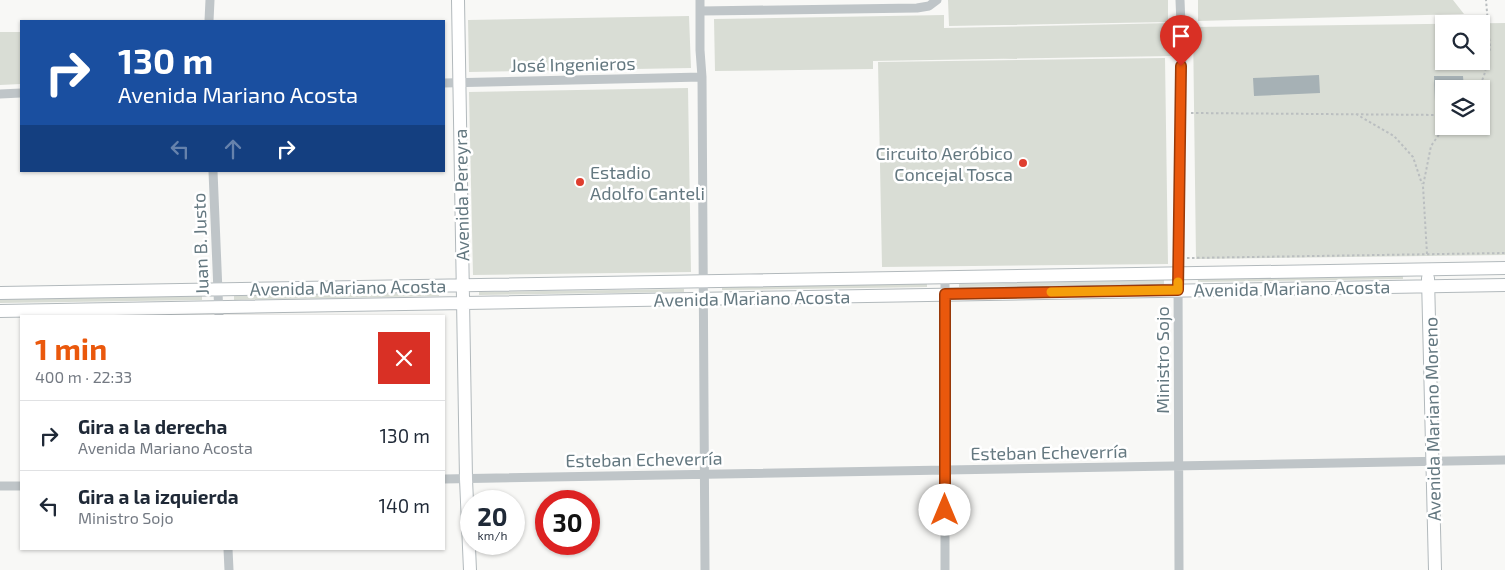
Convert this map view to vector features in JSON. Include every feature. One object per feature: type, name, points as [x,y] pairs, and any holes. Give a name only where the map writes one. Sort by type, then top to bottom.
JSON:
[{"type":"main road","name":"Avenida Pereyra","points":[[458,0],[466,478],[470,570]]},
{"type":"main road","name":"Avenida Mariano Acosta","points":[[0,293],[1505,268]]},
{"type":"main road","name":"Avenida Mariano Moreno","points":[[1428,269],[1435,570]]},
{"type":"main road","name":"Avenida Mariano Acosta","points":[[0,311],[219,312],[463,303],[1505,284]]},
{"type":"street","points":[[209,20],[210,0]]},
{"type":"street","points":[[700,0],[704,281],[705,570]]},
{"type":"street","points":[[700,11],[917,8],[929,6],[937,0]]},
{"type":"street","name":"Ministro Sojo","points":[[1179,570],[1178,258],[1182,49],[1180,0]]},
{"type":"street","name":"José Ingenieros","points":[[445,83],[702,77]]},
{"type":"street","points":[[0,94],[20,93]]},
{"type":"street","name":"Juan B. Justo","points":[[213,172],[219,312]]},
{"type":"street","points":[[945,277],[945,570]]},
{"type":"street","name":"Esteban Echeverría","points":[[445,479],[1505,460]]},
{"type":"street","points":[[0,486],[20,486]]},
{"type":"street","points":[[228,550],[229,570]]},
{"type":"path","points":[[1482,80],[1490,48],[1486,0]]},
{"type":"path","points":[[1180,113],[1435,115]]},
{"type":"path","points":[[1356,114],[1394,136],[1413,157],[1423,186]]},
{"type":"path","points":[[1428,269],[1423,186],[1431,146],[1439,135]]},
{"type":"path","points":[[1178,258],[1505,253]]},
{"type":"shaded area","points":[[948,0],[1168,0],[1168,22],[949,26]]},
{"type":"shaded area","points":[[1198,0],[1453,0],[1464,14],[1198,21]]},
{"type":"shaded area","points":[[944,15],[944,28],[1172,23],[1172,56],[873,61],[873,69],[715,71],[714,19]]},
{"type":"shaded area","points":[[689,16],[691,68],[469,72],[468,20]]},
{"type":"shaded area","points":[[1490,23],[1505,23],[1505,255],[1196,259],[1193,27],[1435,24],[1435,70],[1490,70]]},
{"type":"shaded area","points":[[0,32],[20,32],[20,84],[0,85]]},
{"type":"shaded area","name":"Circuito Aeróbico Concejal Tosca","points":[[1165,58],[1168,264],[882,267],[878,62]]},
{"type":"shaded area","name":"Estadio Adolfo Canteli","points":[[688,88],[691,272],[473,275],[469,92]]},
{"type":"shaded area","points":[[1403,275],[1403,279],[1198,282],[1198,278]]},
{"type":"shaded area","points":[[1164,280],[1164,284],[959,287],[959,284]]},
{"type":"shaded area","points":[[927,283],[927,287],[722,290],[722,286]]},
{"type":"shaded area","points":[[684,289],[684,292],[479,295],[479,292]]},
{"type":"shaded area","points":[[439,293],[439,296],[234,300],[234,296]]},
{"type":"shaded area","points":[[202,296],[202,300],[0,303],[0,299]]},
{"type":"building","points":[[1319,75],[1320,93],[1254,96],[1253,78]]},
{"type":"building","points":[[1434,76],[1463,76],[1463,80],[1435,80],[1435,101]]},
{"type":"slow traffic","points":[[1051,292],[1178,290],[1178,282]]},
{"type":"place","name":"Circuito Aeróbico Concejal Tosca","points":[[1023,163]]},
{"type":"place","name":"Estadio Adolfo Canteli","points":[[580,182]]},
{"type":"route","points":[[945,510],[945,294],[1178,290],[1181,66]]}]
